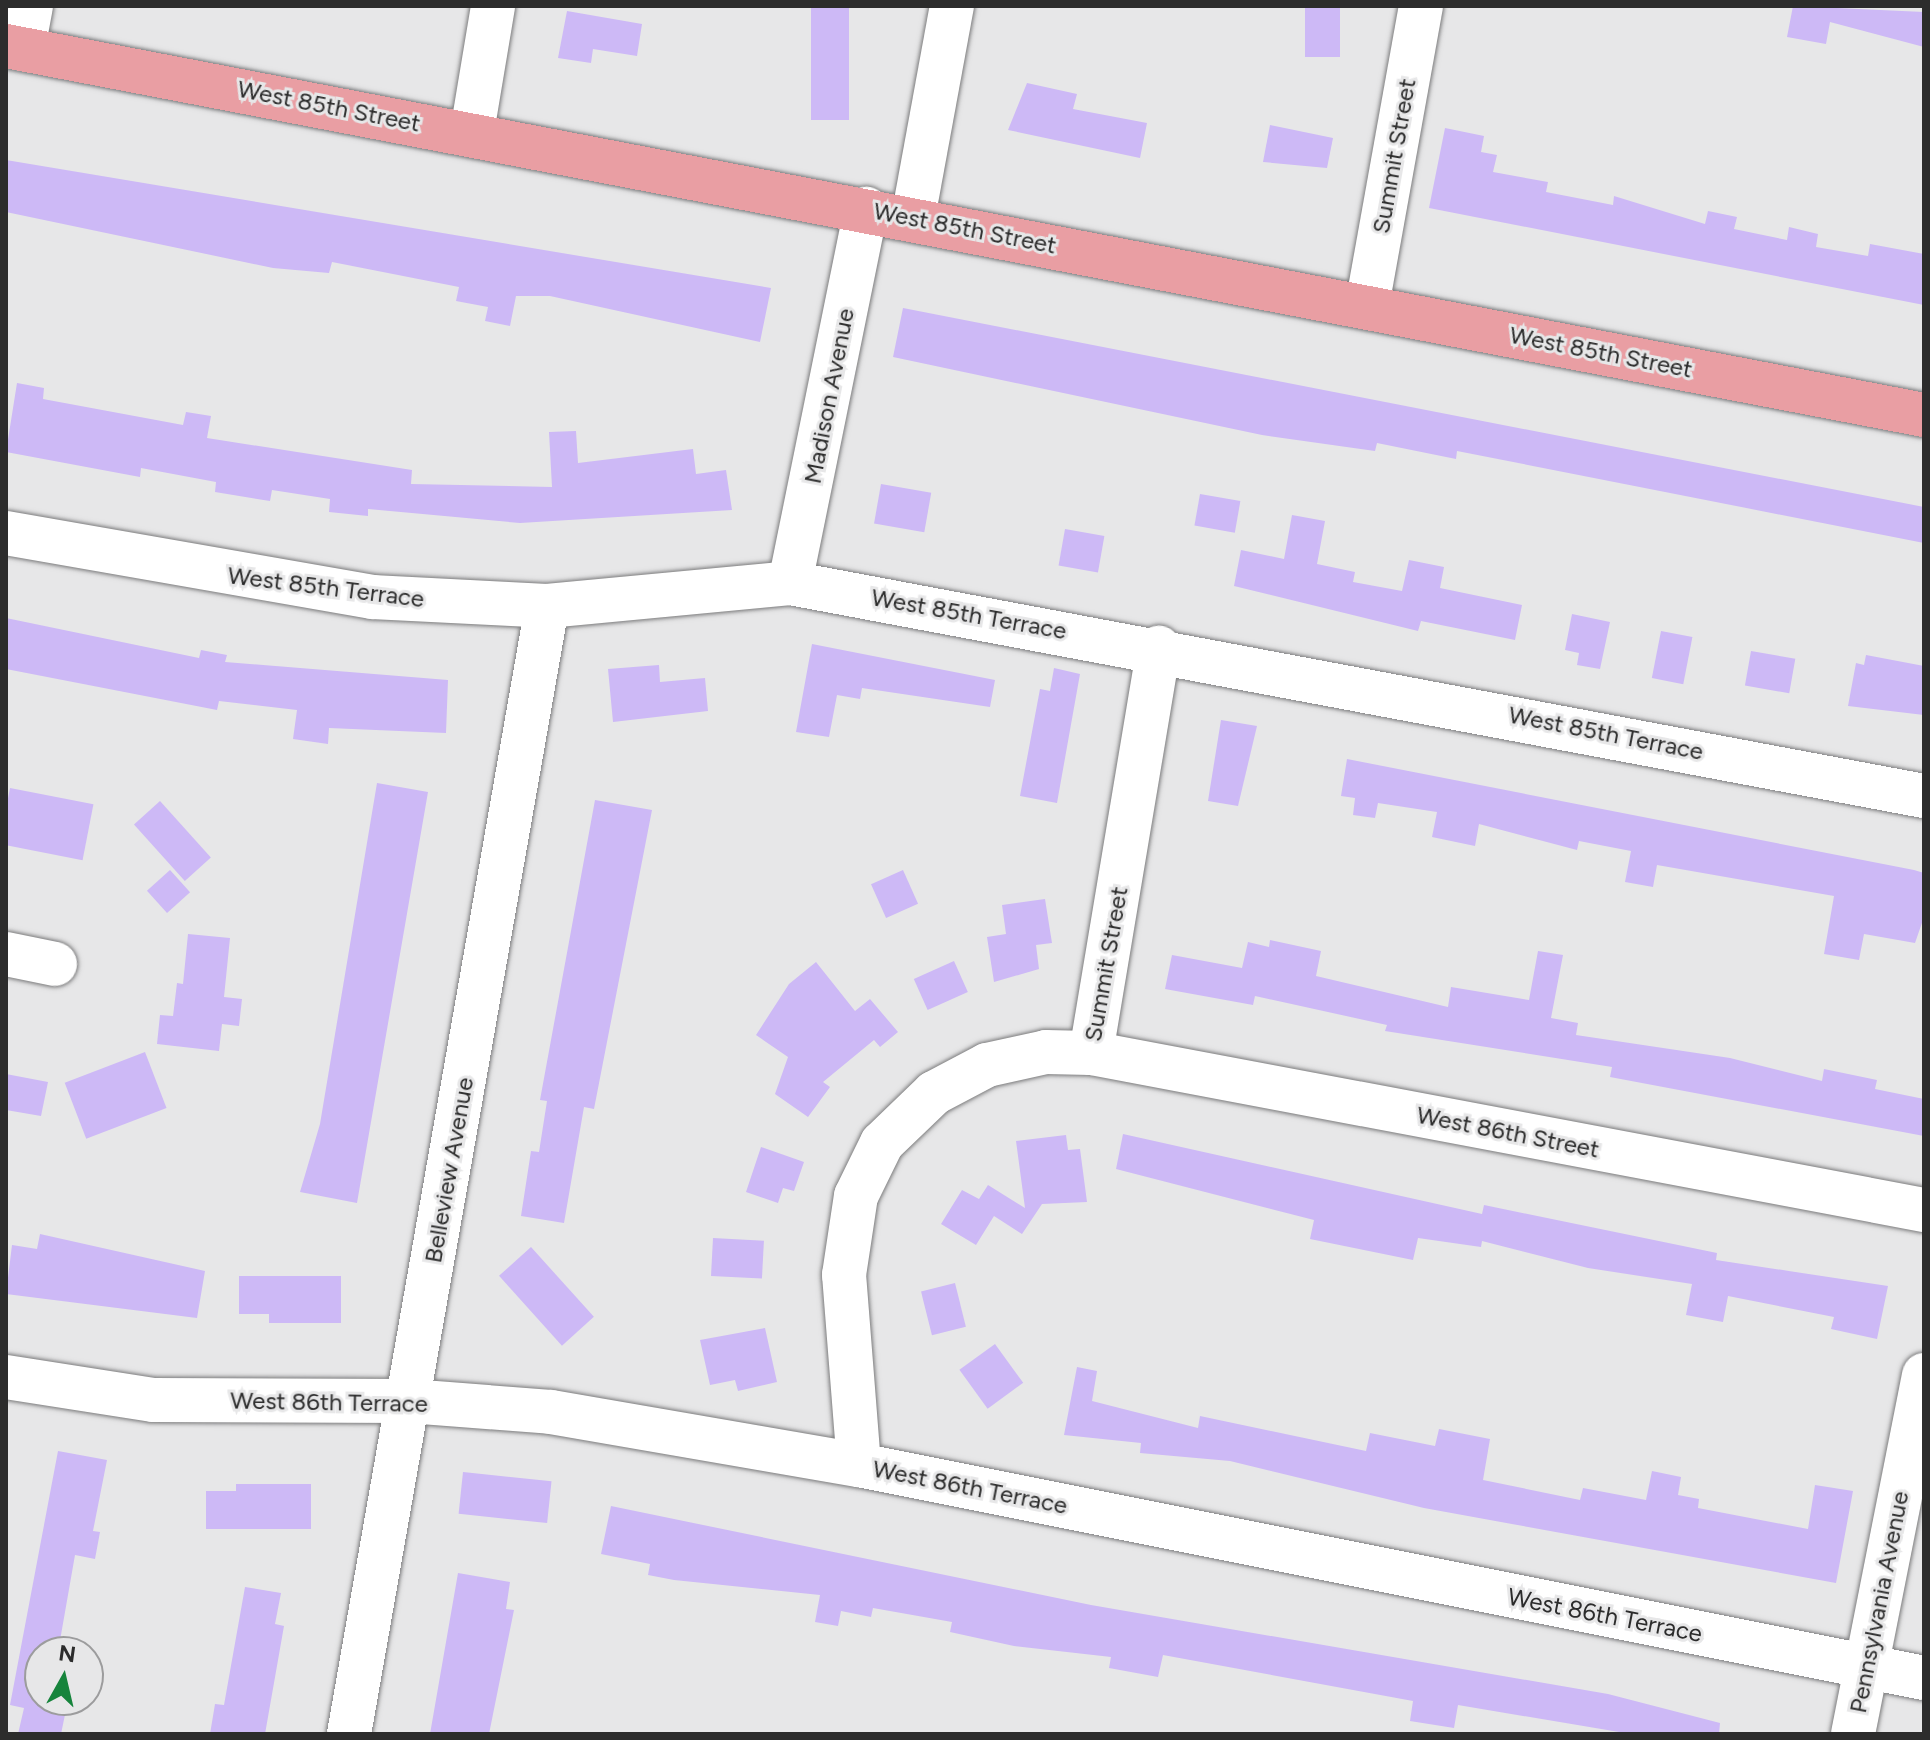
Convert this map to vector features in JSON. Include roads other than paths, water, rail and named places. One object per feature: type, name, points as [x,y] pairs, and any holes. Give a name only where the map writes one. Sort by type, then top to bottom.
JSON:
[{"type":"main road","name":"West 85th Street","points":[[15,48],[472,132],[1924,415]]},
{"type":"street","points":[[15,48],[31,6]]},
{"type":"street","points":[[472,132],[493,6]]},
{"type":"street","points":[[913,218],[952,6]]},
{"type":"street","name":"Summit Street","points":[[1367,306],[1421,6]]},
{"type":"street","name":"Madison Avenue","points":[[790,583],[866,209]]},
{"type":"street","name":"West 85th Terrace","points":[[6,533],[241,580],[372,597],[547,606],[790,583],[1159,648],[1924,796]]},
{"type":"street","name":"Belleview Avenue","points":[[349,1734],[547,606]]},
{"type":"street","name":"Summit Street","points":[[859,1465],[844,1275],[856,1196],[882,1143],[934,1093],[987,1065],[1046,1052],[1091,1053],[1159,648]]},
{"type":"street","points":[[6,954],[55,964]]},
{"type":"street","name":"West 86th Street","points":[[1091,1053],[1924,1210]]},
{"type":"street","name":"Pennsylvania Avenue","points":[[1853,1734],[1924,1375]]},
{"type":"street","name":"West 86th Terrace","points":[[6,1377],[153,1400],[409,1401],[551,1412],[859,1465],[1924,1678]]}]
